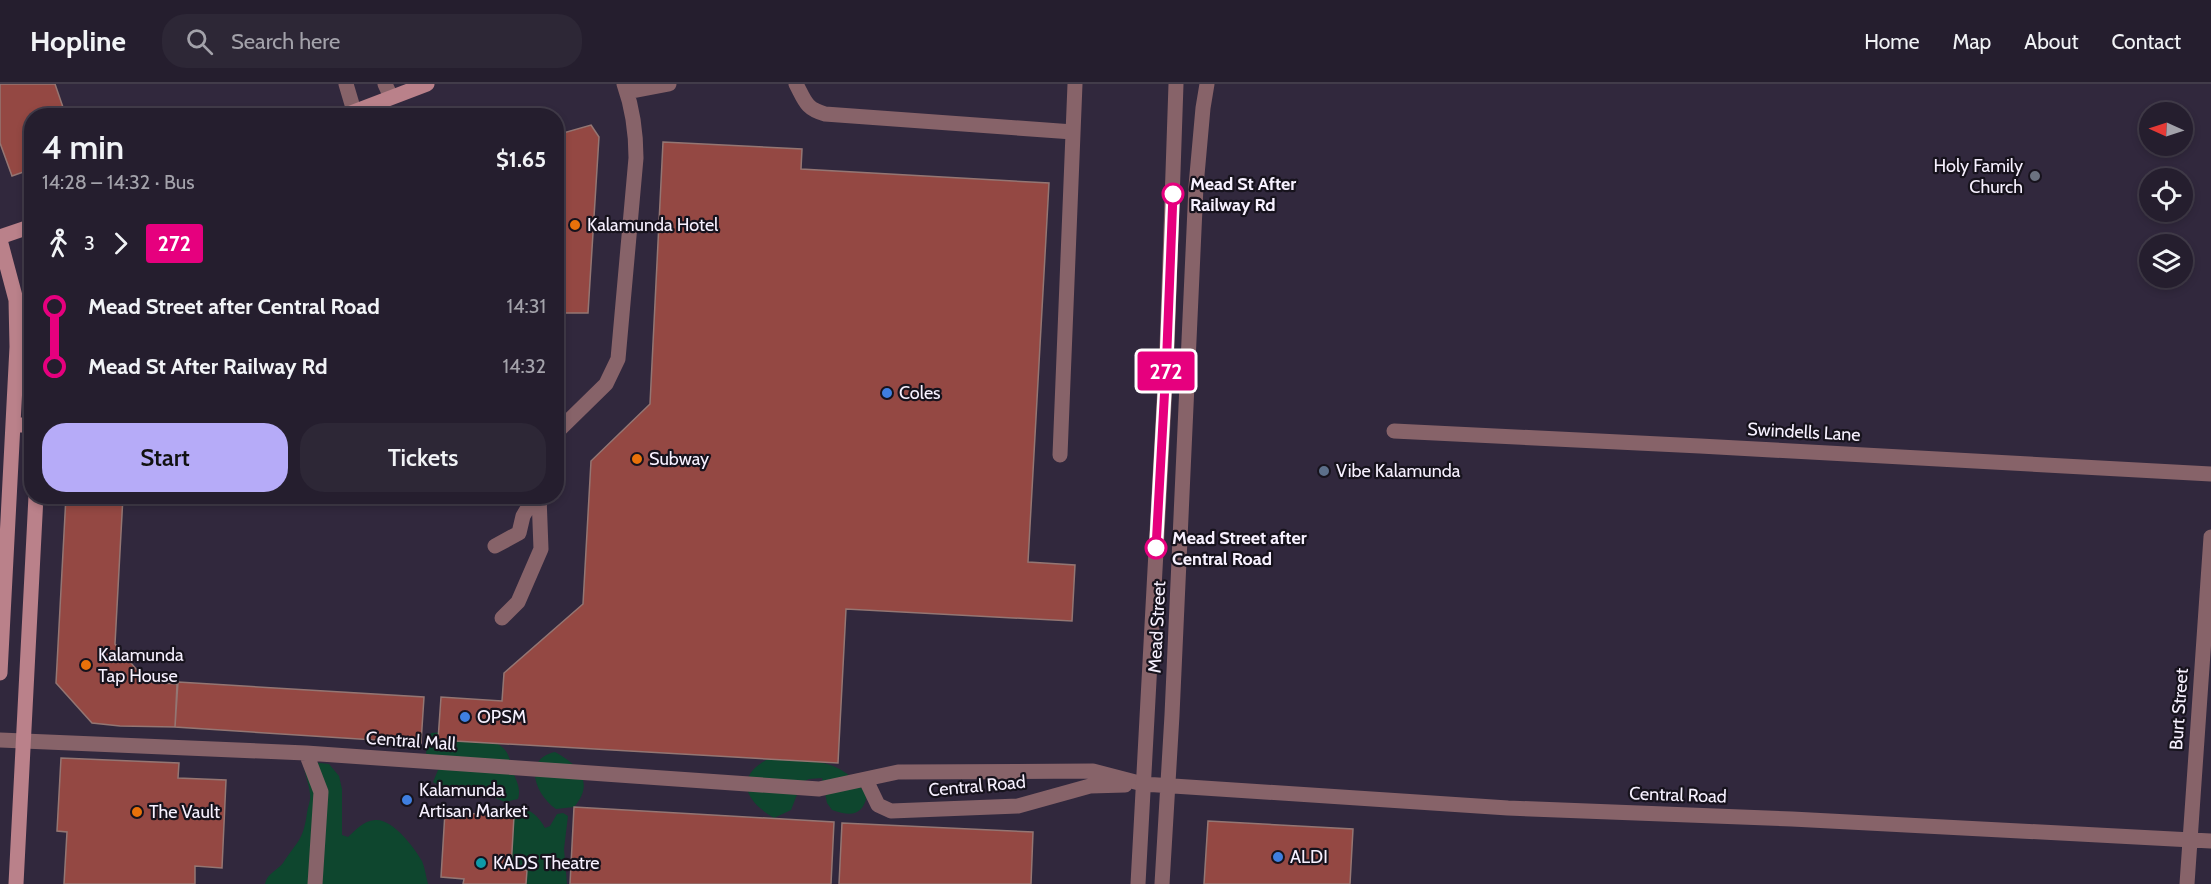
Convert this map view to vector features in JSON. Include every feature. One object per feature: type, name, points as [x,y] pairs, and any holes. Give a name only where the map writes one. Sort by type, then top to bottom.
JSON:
[{"type":"street","points":[[346,84],[348,108]]},
{"type":"street","points":[[358,108],[388,91],[427,84]]},
{"type":"street","points":[[564,425],[606,384],[618,360],[636,158],[636,126],[626,88],[669,84]]},
{"type":"street","points":[[796,84],[807,106],[813,111],[825,114],[1073,132]]},
{"type":"street","points":[[1060,455],[1075,84]]},
{"type":"street","name":"Mead Street","points":[[1138,884],[1167,348],[1176,84]]},
{"type":"street","name":"Mead Street","points":[[1162,884],[1196,186],[1203,108],[1208,84]]},
{"type":"street","points":[[0,673],[17,347],[16,300],[0,239],[24,229]]},
{"type":"street","points":[[14,425],[24,425]]},
{"type":"street","name":"Swindells Lane","points":[[1394,431],[2211,474]]},
{"type":"street","points":[[16,884],[36,504]]},
{"type":"street","points":[[495,546],[519,533],[523,516],[530,504]]},
{"type":"street","points":[[502,618],[518,602],[540,549],[539,504]]},
{"type":"street","name":"Burt Street","points":[[2187,884],[2211,537]]},
{"type":"street","name":"Central Mall","points":[[0,740],[306,753],[819,789]]},
{"type":"street","points":[[306,753],[321,792],[315,884]]},
{"type":"street","name":"Central Road","points":[[819,789],[897,772],[1093,771],[1143,784]]},
{"type":"street","name":"Central Road","points":[[866,780],[878,805],[891,811],[1018,806],[1090,786],[1143,784],[1508,808],[1792,819],[2211,841]]},
{"type":"green space","points":[[443,732],[493,741],[505,750],[518,786],[518,799],[505,802],[470,788],[451,790],[433,782],[438,770],[426,755],[427,739],[431,733]]},
{"type":"green space","points":[[555,752],[577,769],[584,782],[580,798],[574,807],[556,809],[542,795],[538,787],[535,769],[538,762]]},
{"type":"green space","points":[[768,759],[812,761],[835,767],[857,783],[867,796],[865,803],[858,811],[850,814],[832,810],[827,803],[822,778],[809,779],[802,782],[791,810],[774,818],[757,805],[747,790],[750,774]]},
{"type":"green space","points":[[303,761],[329,764],[339,776],[342,789],[342,835],[348,837],[360,826],[375,820],[388,824],[402,834],[418,855],[428,884],[265,884],[270,875],[283,863],[304,829],[310,796]]},
{"type":"green space","points":[[519,808],[534,814],[545,828],[550,826],[557,814],[563,813],[568,816],[564,849],[567,884],[520,884],[508,865],[501,820],[506,813]]},
{"type":"building","points":[[0,84],[55,84],[63,108],[24,108],[24,172],[12,176],[0,143]]},
{"type":"building","name":"Kalamunda Hotel","points":[[591,125],[599,137],[588,313],[564,313],[564,133]]},
{"type":"building","points":[[663,142],[802,149],[801,169],[1049,183],[1028,562],[1075,565],[1072,621],[846,609],[838,763],[438,740],[441,697],[502,701],[504,673],[583,604],[591,461],[650,404]]},
{"type":"building","points":[[66,504],[123,504],[115,644],[147,682],[177,684],[175,727],[92,723],[56,683]]},
{"type":"building","points":[[178,682],[424,697],[421,743],[175,727]]},
{"type":"building","points":[[61,758],[179,763],[178,778],[226,780],[222,868],[195,866],[195,884],[64,884],[67,832],[57,831]]},
{"type":"building","points":[[574,807],[834,822],[831,884],[570,884]]},
{"type":"building","points":[[445,812],[514,816],[511,869],[527,870],[526,884],[463,884],[464,879],[441,877]]},
{"type":"building","name":"ALDI","points":[[1208,821],[1353,829],[1350,884],[1204,884]]},
{"type":"building","points":[[842,823],[1033,832],[1031,884],[839,884]]},
{"type":"bus line","name":"272","points":[[1156,548],[1173,194]]},
{"type":"place","name":"Holy Family Church","points":[[2035,176]]},
{"type":"place","name":"Mead St After Railway Rd","points":[[1173,194]]},
{"type":"place","name":"Kalamunda Hotel","points":[[575,225]]},
{"type":"place","name":"Coles","points":[[887,393]]},
{"type":"place","name":"Subway","points":[[637,459]]},
{"type":"place","name":"Vibe Kalamunda","points":[[1324,471]]},
{"type":"place","name":"Mead Street after Central Road","points":[[1156,548]]},
{"type":"place","name":"Kalamunda Tap House","points":[[86,665]]},
{"type":"place","name":"OPSM","points":[[465,717]]},
{"type":"place","name":"Kalamunda Artisan Market","points":[[407,800]]},
{"type":"place","name":"The Vault","points":[[137,812]]},
{"type":"place","name":"ALDI","points":[[1278,857]]},
{"type":"place","name":"KADS Theatre","points":[[481,863]]}]
